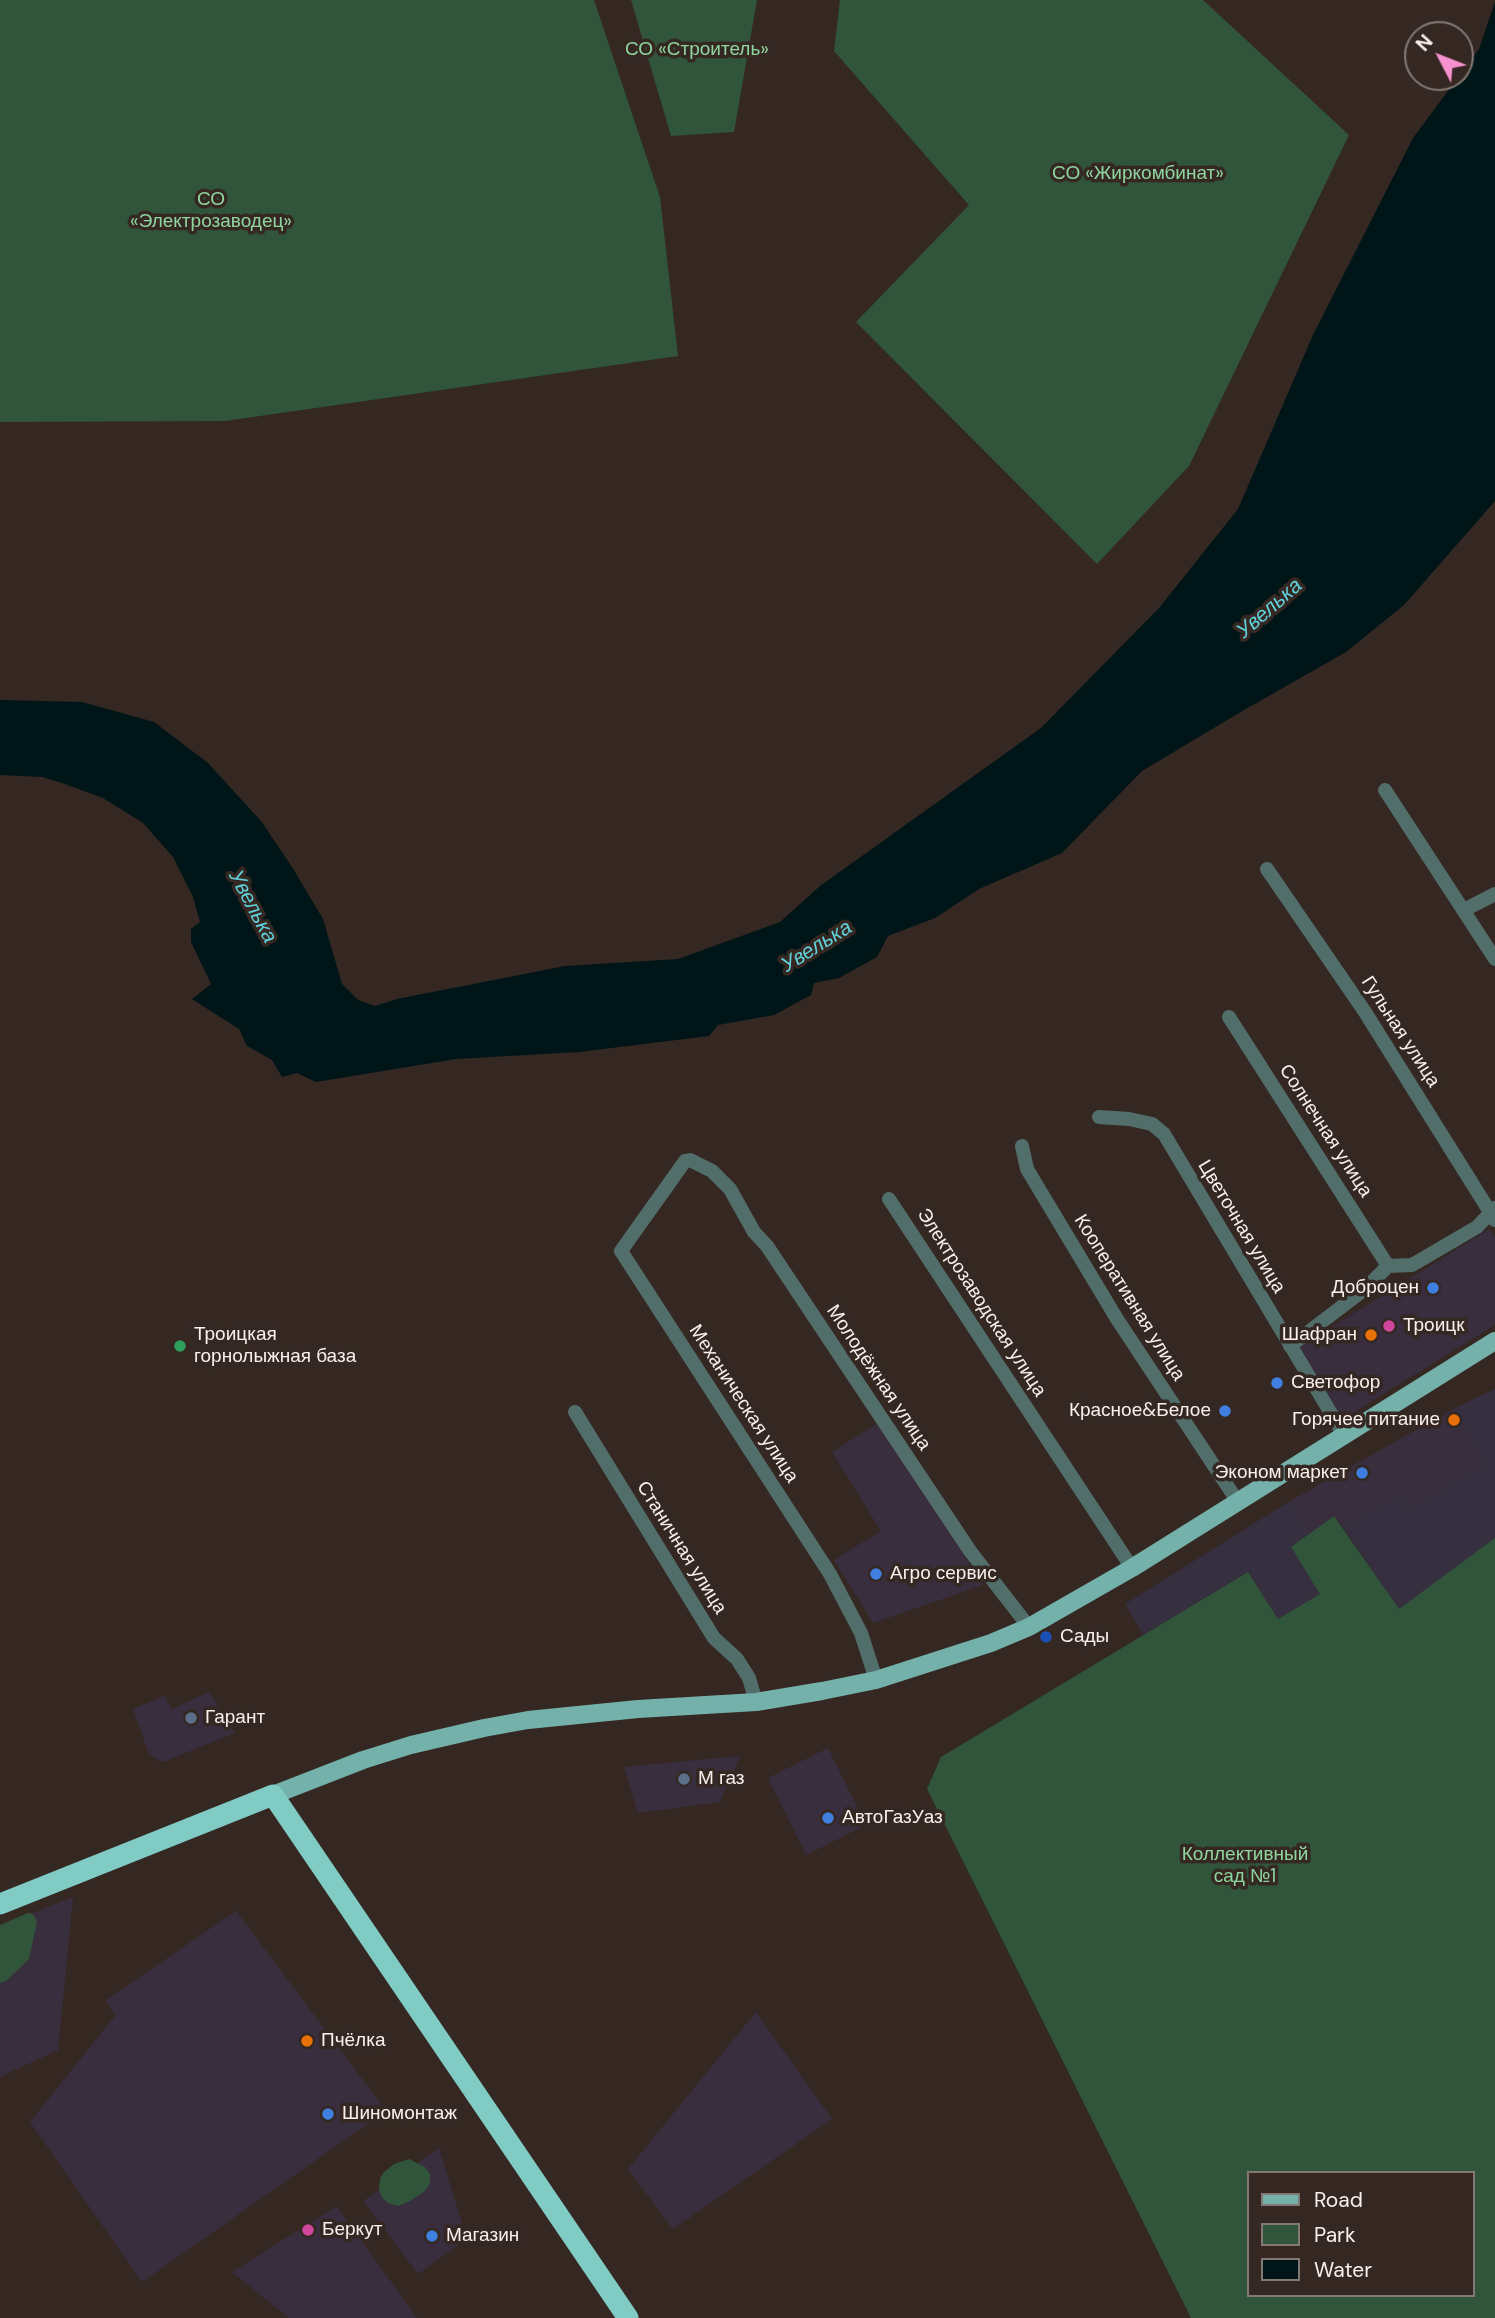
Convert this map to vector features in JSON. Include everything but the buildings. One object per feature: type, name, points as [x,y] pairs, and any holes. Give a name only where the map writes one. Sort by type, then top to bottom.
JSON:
[{"type":"highway","points":[[0,1904],[272,1795],[628,2318]]},
{"type":"main road","points":[[272,1795],[363,1760],[411,1745],[484,1728],[528,1720],[608,1712],[756,1702],[876,1679],[957,1655],[1029,1627],[1132,1568],[1495,1341]]},
{"type":"street","points":[[1385,790],[1495,959]]},
{"type":"street","name":"Гульная улица","points":[[1267,869],[1365,1012],[1494,1213]]},
{"type":"street","points":[[1464,910],[1495,894]]},
{"type":"street","name":"Солнечная улица","points":[[1230,1017],[1388,1266]]},
{"type":"street","name":"Цветочная улица","points":[[1099,1117],[1152,1124],[1164,1134],[1344,1435]]},
{"type":"street","name":"Кооперативная улица","points":[[1022,1146],[1027,1169],[1110,1307],[1238,1502]]},
{"type":"street","name":"Молодёжная улица","points":[[687,1161],[712,1171],[730,1189],[754,1232],[970,1551],[1029,1627]]},
{"type":"street","name":"Механическая улица","points":[[687,1161],[621,1251],[830,1574],[861,1633],[876,1679]]},
{"type":"street","name":"Электрозаводская улица","points":[[889,1199],[1132,1568]]},
{"type":"street","points":[[1290,1346],[1365,1289],[1388,1266],[1412,1265],[1476,1227],[1494,1213]]},
{"type":"street","name":"Станичная улица","points":[[575,1412],[715,1638],[737,1659],[749,1678],[756,1702]]},
{"type":"shaded area","points":[[1489,1229],[1495,1238],[1495,1325],[1343,1419],[1298,1348]]},
{"type":"shaded area","points":[[1495,1389],[1495,1538],[1399,1610],[1342,1526],[1400,1494],[1410,1508],[1484,1464],[1455,1408]]},
{"type":"shaded area","points":[[1455,1408],[1484,1464],[1410,1509],[1400,1494],[1342,1526],[1334,1516],[1311,1533],[1290,1501]]},
{"type":"shaded area","points":[[878,1423],[983,1585],[873,1623],[834,1560],[881,1531],[832,1452]]},
{"type":"shaded area","points":[[1290,1501],[1311,1533],[1292,1548],[1321,1594],[1278,1619],[1248,1572],[1143,1635],[1125,1604]]},
{"type":"shaded area","points":[[209,1692],[235,1733],[163,1762],[149,1754],[133,1709],[164,1696],[172,1709]]},
{"type":"shaded area","points":[[828,1748],[866,1825],[806,1855],[768,1778]]},
{"type":"shaded area","points":[[740,1756],[720,1802],[638,1813],[624,1767]]},
{"type":"shaded area","points":[[73,1897],[58,2050],[0,2077],[0,1926]]},
{"type":"shaded area","points":[[236,1911],[386,2111],[142,2282],[30,2122],[115,2016],[106,2000]]},
{"type":"shaded area","points":[[756,2012],[832,2119],[673,2229],[628,2169]]},
{"type":"shaded area","points":[[439,2148],[467,2239],[418,2274],[363,2201]]},
{"type":"shaded area","points":[[337,2206],[417,2318],[289,2318],[232,2272]]},
{"type":"green space","name":"СО «Электрозаводец»","points":[[0,0],[594,0],[660,197],[678,356],[225,421],[0,422]]},
{"type":"green space","name":"СО «Строитель»","points":[[631,0],[757,0],[734,132],[671,136]]},
{"type":"green space","name":"СО «Жиркомбинат»","points":[[840,0],[1203,0],[1349,135],[1189,466],[1097,564],[856,322],[969,205],[834,51]]},
{"type":"green space","name":"Коллективный сад №1","points":[[1334,1516],[1399,1609],[1495,1538],[1495,2318],[1191,2318],[927,1789],[941,1757],[1248,1572],[1278,1619],[1320,1594],[1291,1547]]},
{"type":"green space","points":[[28,1913],[33,1914],[37,1922],[29,1959],[6,1981],[0,1983],[0,1925]]},
{"type":"green space","points":[[409,2159],[425,2167],[430,2174],[430,2183],[425,2191],[410,2201],[398,2206],[388,2203],[379,2189],[380,2179],[394,2164]]},
{"type":"water","name":"Увелька","points":[[1495,2],[1495,501],[1404,605],[1346,652],[1142,771],[1062,853],[979,889],[935,918],[888,936],[877,957],[839,978],[814,983],[811,995],[774,1015],[718,1025],[709,1036],[579,1052],[456,1059],[316,1082],[297,1073],[282,1077],[272,1060],[247,1046],[239,1029],[192,999],[211,984],[191,942],[191,929],[200,922],[193,897],[173,857],[143,823],[103,798],[62,783],[42,777],[0,775],[0,700],[82,702],[154,722],[208,763],[261,821],[323,919],[342,984],[358,1000],[375,1006],[397,999],[565,966],[678,959],[780,922],[820,886],[1041,728],[1159,608],[1238,509],[1313,335],[1413,138],[1448,91],[1474,91],[1474,56],[1479,49]]},
{"type":"place","name":"Доброцен","points":[[1433,1288]]},
{"type":"place","name":"Троицк","points":[[1389,1326]]},
{"type":"place","name":"Шафран","points":[[1371,1335]]},
{"type":"place","name":"Троицкая горнолыжная база","points":[[180,1346]]},
{"type":"place","name":"Светофор","points":[[1277,1383]]},
{"type":"place","name":"Красное&Белое","points":[[1225,1411]]},
{"type":"place","name":"Горячее питание","points":[[1454,1420]]},
{"type":"place","name":"Эконом маркет","points":[[1362,1473]]},
{"type":"place","name":"Агро сервис","points":[[876,1574]]},
{"type":"place","name":"Сады","points":[[1046,1637]]},
{"type":"place","name":"Гарант","points":[[191,1718]]},
{"type":"place","name":"М газ","points":[[684,1779]]},
{"type":"place","name":"АвтоГазУаз","points":[[828,1818]]},
{"type":"place","name":"Пчёлка","points":[[307,2041]]},
{"type":"place","name":"Шиномонтаж","points":[[328,2114]]},
{"type":"place","name":"Беркут","points":[[308,2230]]},
{"type":"place","name":"Магазин","points":[[432,2236]]}]
